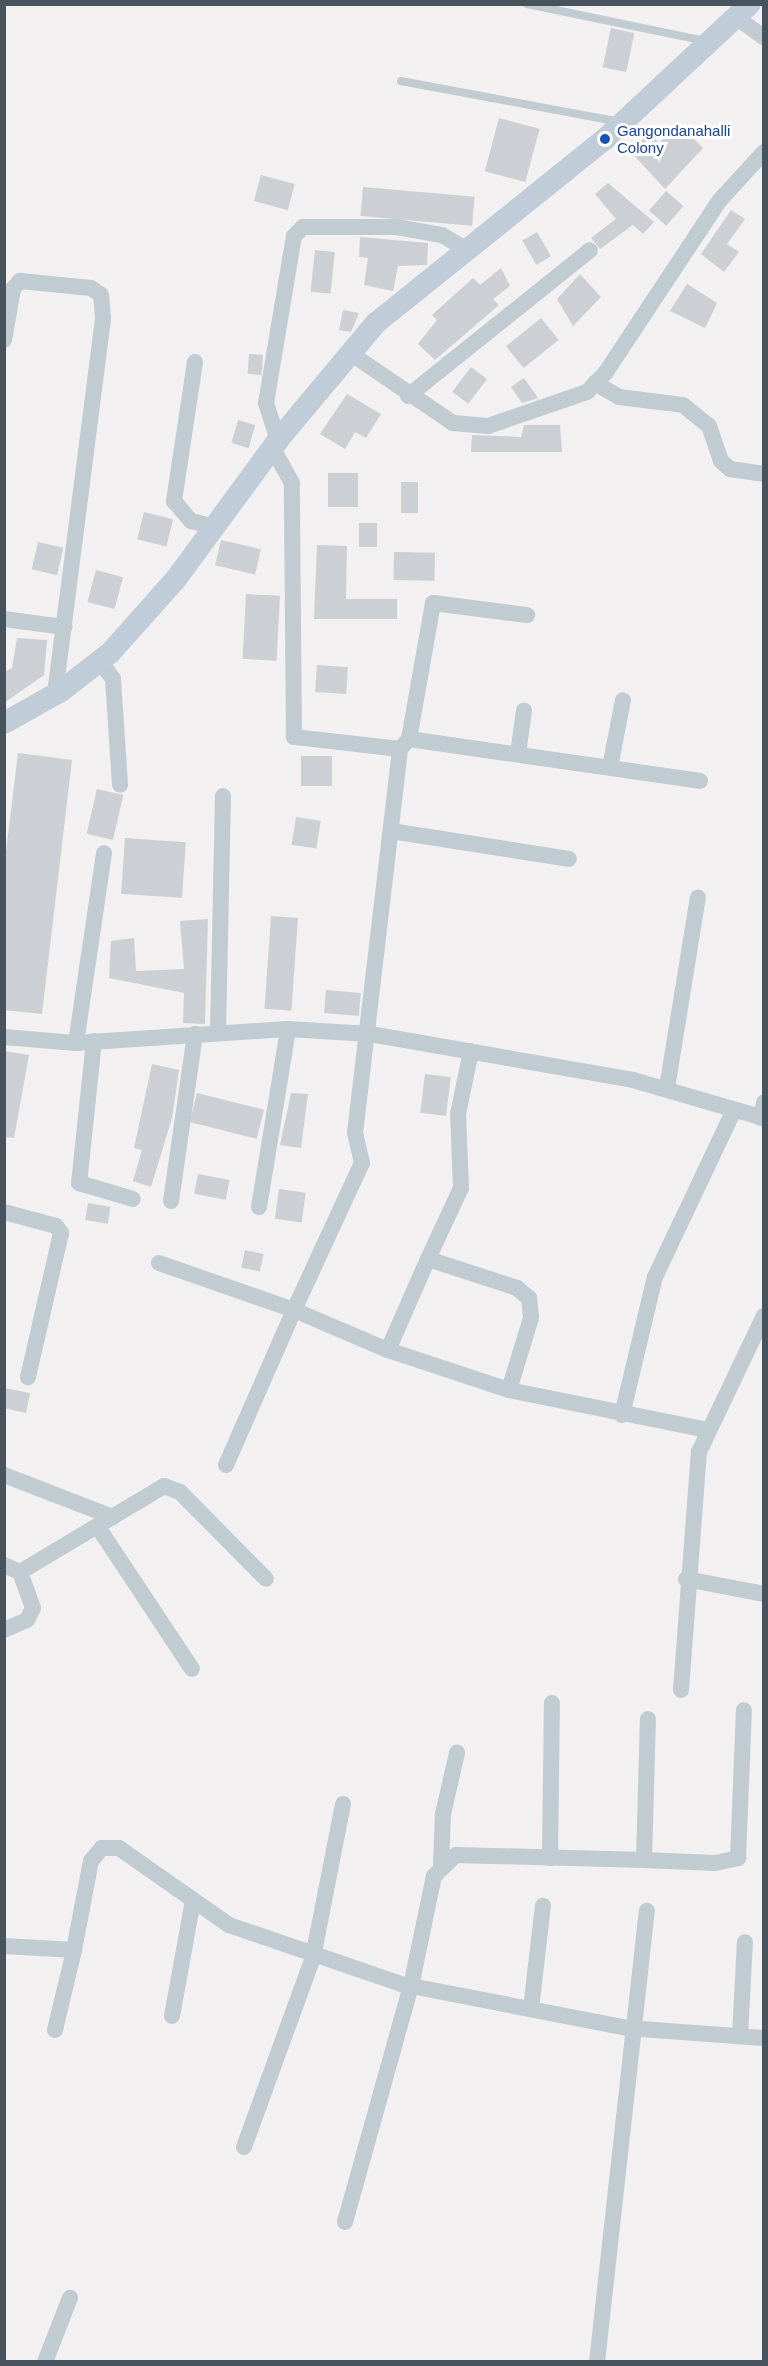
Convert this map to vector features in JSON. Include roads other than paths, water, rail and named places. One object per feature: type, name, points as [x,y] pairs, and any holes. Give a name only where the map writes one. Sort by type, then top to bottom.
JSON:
[{"type":"street","points":[[4,723],[55,694],[100,661],[176,579],[276,444],[376,323],[623,123],[743,11],[764,37]]},
{"type":"street","points":[[350,353],[408,396],[453,423],[488,426],[557,405],[595,383],[720,200],[764,152]]},
{"type":"street","points":[[467,250],[442,235],[396,227],[303,227],[294,236],[266,403],[276,444],[292,483],[294,737],[518,754],[700,781]]},
{"type":"street","points":[[408,396],[590,250]]},
{"type":"street","points":[[4,340],[13,289],[20,281],[91,288],[101,295],[103,319],[55,694]]},
{"type":"street","points":[[195,362],[174,501],[191,521],[215,526]]},
{"type":"street","points":[[595,383],[619,397],[683,405],[710,426],[721,461],[730,469],[764,474]]},
{"type":"street","points":[[226,1465],[294,1310],[360,1171],[355,1133],[370,1034],[391,831],[404,744],[433,603],[527,615]]},
{"type":"street","points":[[4,619],[64,627]]},
{"type":"street","points":[[100,661],[113,679],[120,785]]},
{"type":"street","points":[[610,767],[623,700]]},
{"type":"street","points":[[518,754],[524,710]]},
{"type":"street","points":[[218,1033],[223,796]]},
{"type":"street","points":[[391,831],[569,859]]},
{"type":"street","points":[[76,1043],[104,853]]},
{"type":"street","points":[[668,1088],[698,897]]},
{"type":"street","points":[[259,1207],[288,1029]]},
{"type":"street","points":[[4,1037],[76,1043],[288,1029],[370,1034],[668,1088],[734,1110],[763,1113]]},
{"type":"street","points":[[171,1201],[195,1034]]},
{"type":"street","points":[[94,1041],[79,1184],[132,1199]]},
{"type":"street","points":[[388,1350],[460,1188],[458,1114],[471,1052]]},
{"type":"street","points":[[622,1415],[655,1277],[734,1110]]},
{"type":"street","points":[[4,1212],[56,1226],[61,1233],[28,1377]]},
{"type":"street","points":[[428,1259],[517,1288],[529,1298],[531,1318],[508,1390]]},
{"type":"street","points":[[159,1263],[294,1310],[388,1350],[508,1390],[622,1415],[708,1430]]},
{"type":"street","points":[[681,1690],[686,1579],[699,1452],[764,1317]]},
{"type":"street","points":[[4,1475],[113,1517]]},
{"type":"street","points":[[4,1630],[27,1620],[33,1608],[12,1569],[98,1527],[148,1492],[164,1486],[180,1492],[266,1579]]},
{"type":"street","points":[[98,1527],[192,1669]]},
{"type":"street","points":[[686,1579],[764,1594]]},
{"type":"street","points":[[550,1858],[552,1703]]},
{"type":"street","points":[[441,1865],[456,1855],[715,1863],[738,1858],[744,1710]]},
{"type":"street","points":[[644,1860],[648,1719]]},
{"type":"street","points":[[345,2222],[411,1986],[441,1865],[442,1823],[457,1753]]},
{"type":"street","points":[[244,2147],[313,1957],[343,1804]]},
{"type":"street","points":[[55,2030],[92,1861],[102,1848],[119,1848],[228,1925],[313,1957],[411,1986],[636,2029],[764,2038]]},
{"type":"street","points":[[172,2016],[193,1900]]},
{"type":"street","points":[[531,2009],[543,1906]]},
{"type":"street","points":[[597,2361],[636,2029],[647,1911]]},
{"type":"street","points":[[740,2036],[745,1942]]},
{"type":"street","points":[[4,1946],[74,1950]]},
{"type":"street","points":[[45,2361],[70,2298]]},
{"type":"lane","points":[[527,4],[709,42]]},
{"type":"lane","points":[[401,81],[623,123]]},
{"type":"place","name":"Gangondanahalli Colony","points":[[605,139]]}]
